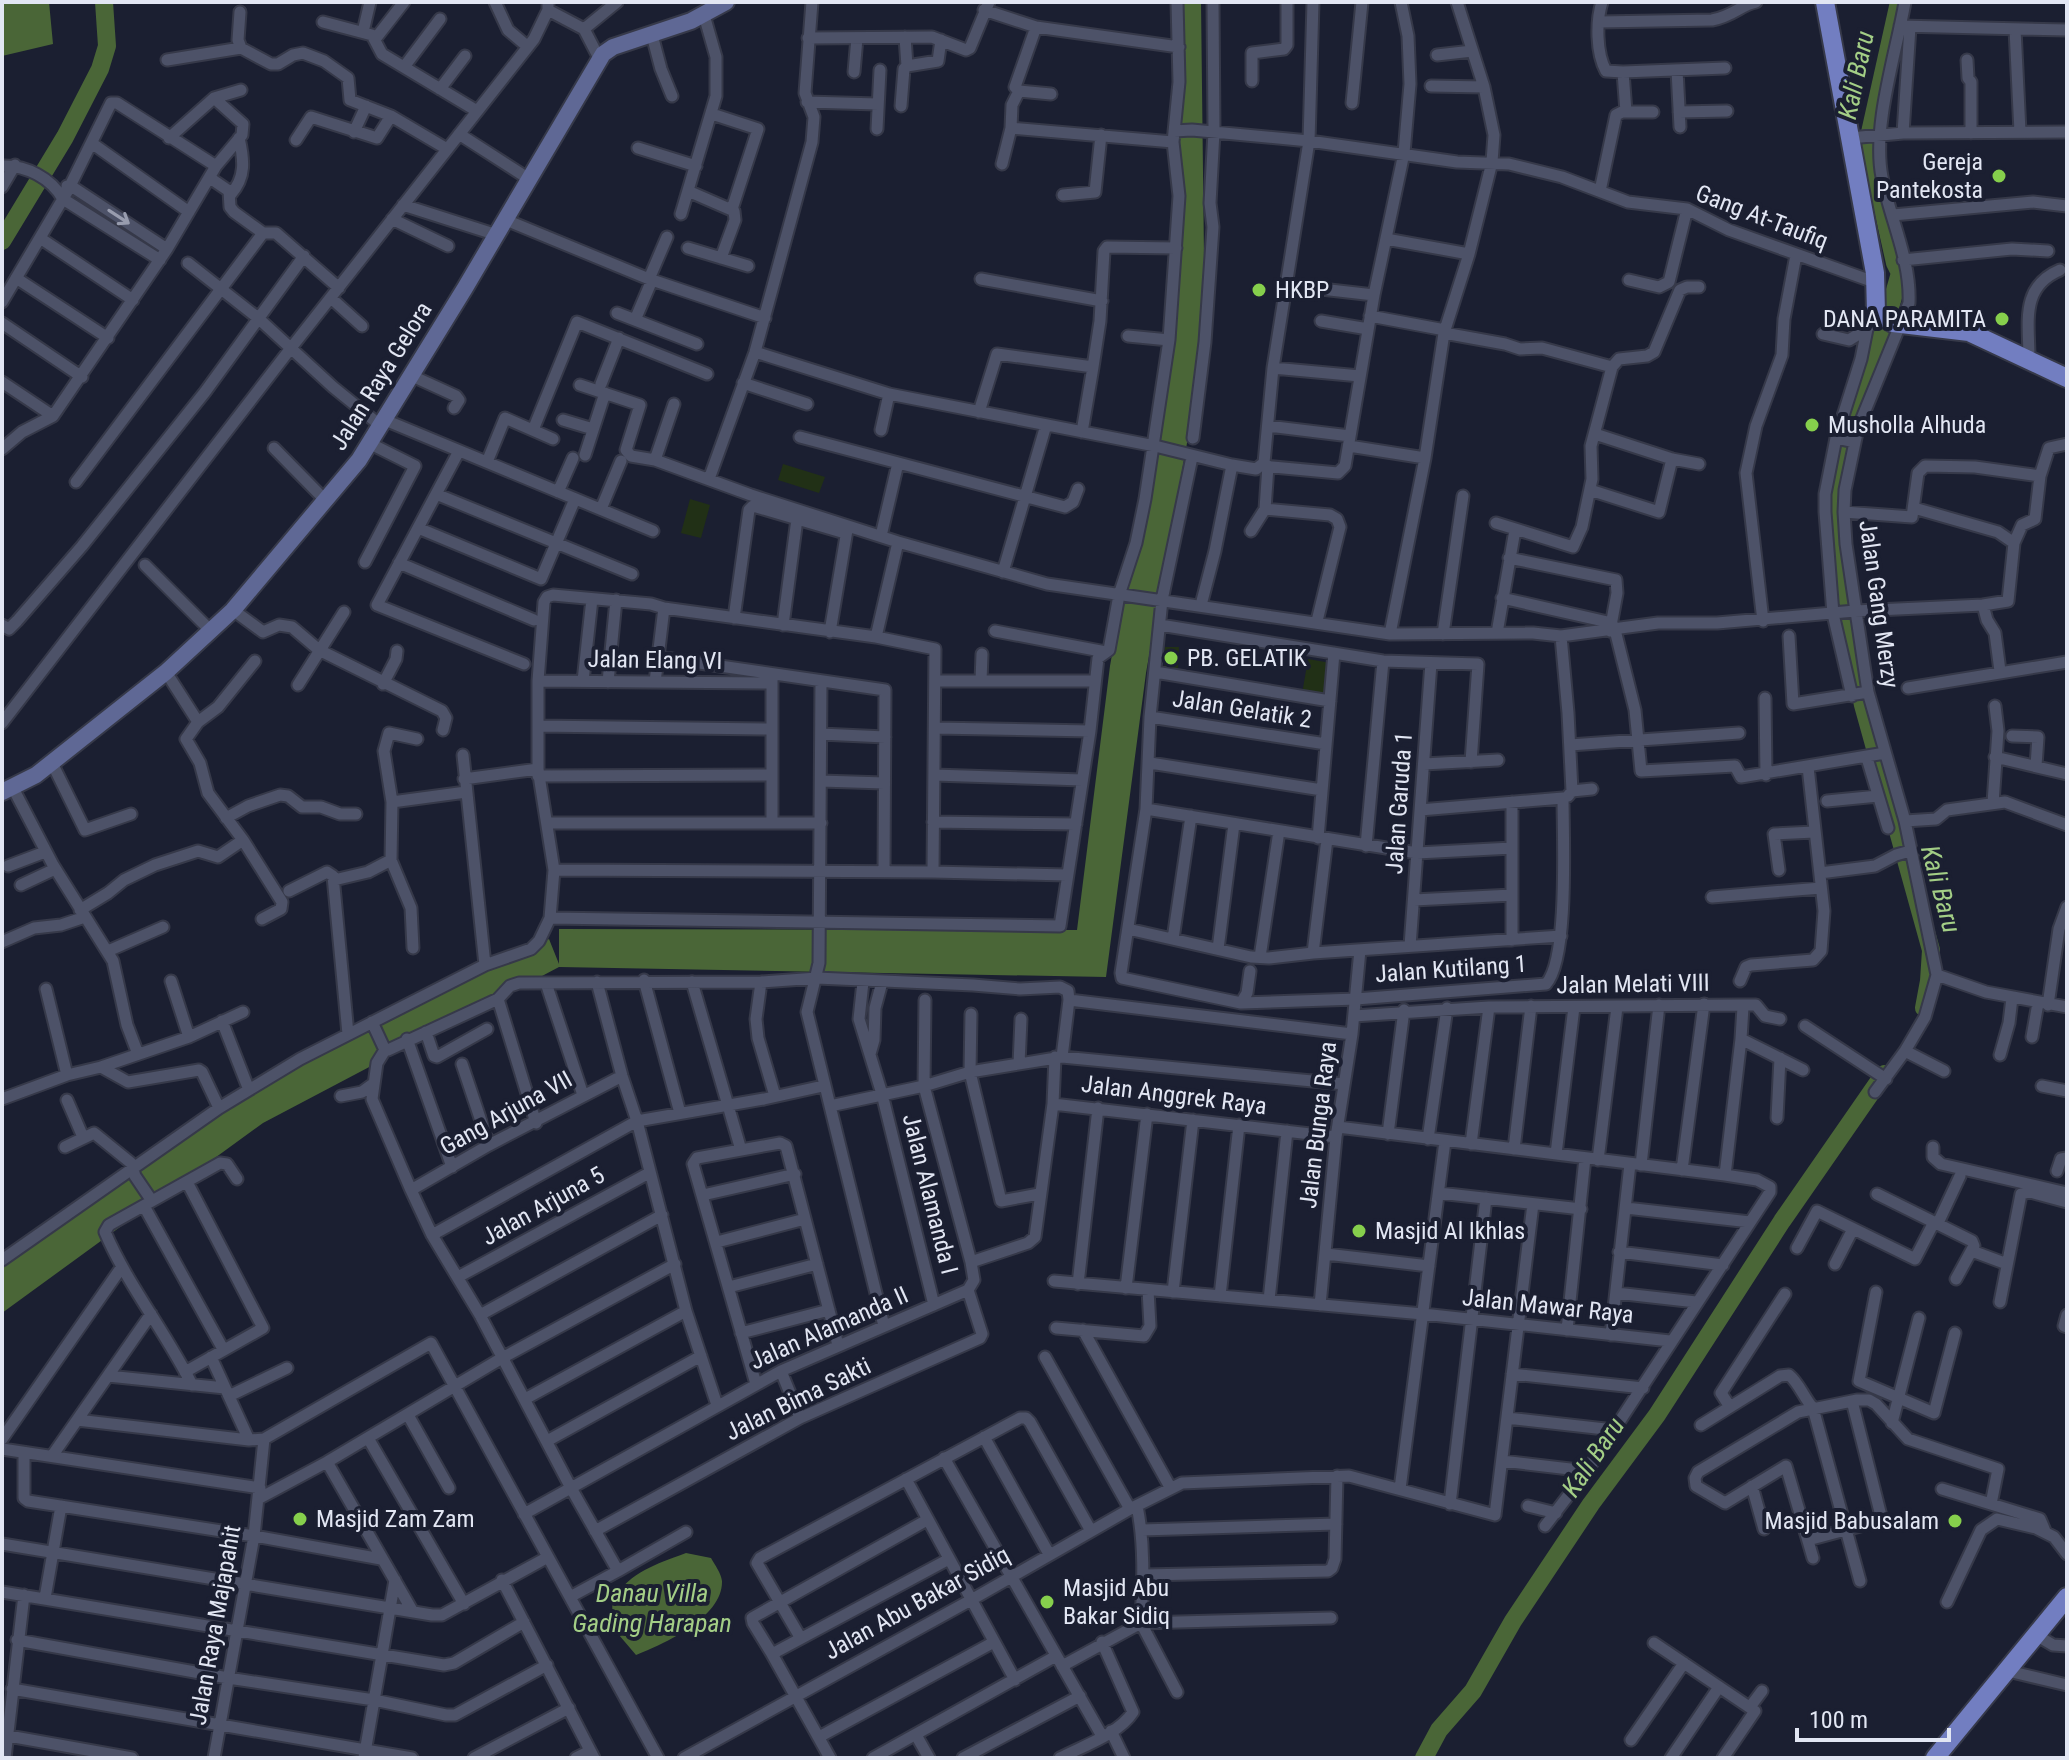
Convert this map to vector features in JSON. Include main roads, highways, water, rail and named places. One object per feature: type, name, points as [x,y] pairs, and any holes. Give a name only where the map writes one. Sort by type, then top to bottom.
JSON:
[{"type":"main road","points":[[1825,2],[1867,136],[1877,283],[1884,321],[1969,332],[2067,378]]},
{"type":"main road","points":[[1935,1758],[2067,1597]]},
{"type":"water","points":[[2,2],[49,2],[53,44],[2,56]]},
{"type":"water","points":[[1183,2],[1201,2],[1205,342],[1146,673],[1106,977],[559,967],[263,1123],[2,1313],[2,1252],[238,1096],[549,939],[559,964],[559,929],[1077,930],[1110,666],[1170,329]]},
{"type":"water","name":"Danau Villa Gading Harapan","points":[[686,1553],[711,1558],[722,1581],[720,1594],[703,1617],[690,1627],[636,1655],[613,1628],[612,1599],[636,1575]]},
{"type":"waterway","points":[[2,241],[65,137],[100,69],[107,46],[104,2]]},
{"type":"waterway","name":"Kali Baru","points":[[1899,2],[1869,137],[1895,263],[1900,273],[1885,325],[1853,410],[1832,492],[1849,642],[1863,705],[1931,950],[1924,1008]]},
{"type":"waterway","name":"Kali Baru","points":[[1424,1758],[1439,1730],[1473,1691],[1513,1621],[1591,1504],[1657,1415],[1782,1221],[1884,1074]]},
{"type":"place","name":"Gereja Pantekosta","points":[[1999,176]]},
{"type":"place","name":"HKBP","points":[[1259,290]]},
{"type":"place","name":"DANA PARAMITA","points":[[2002,319]]},
{"type":"place","name":"Musholla Alhuda","points":[[1812,425]]},
{"type":"place","name":"PB. GELATIK","points":[[1171,658]]},
{"type":"place","name":"Masjid Al Ikhlas","points":[[1359,1231]]},
{"type":"place","name":"Masjid Zam Zam","points":[[300,1519]]},
{"type":"place","name":"Masjid Babusalam","points":[[1955,1521]]},
{"type":"place","name":"Masjid Abu Bakar Sidiq","points":[[1047,1602]]}]
